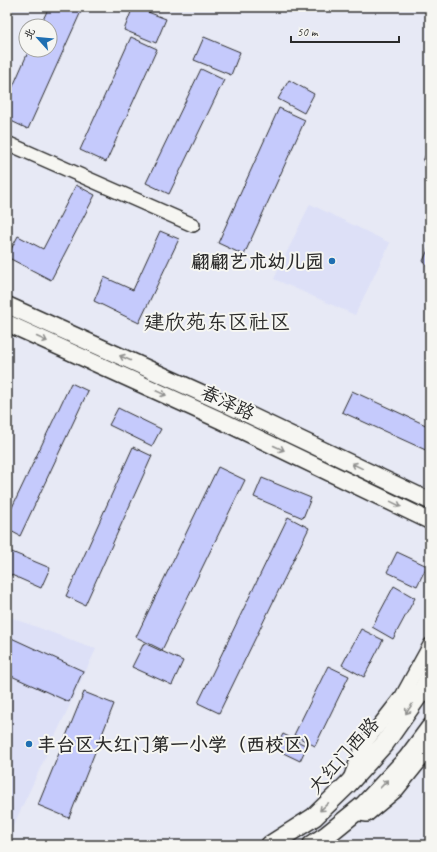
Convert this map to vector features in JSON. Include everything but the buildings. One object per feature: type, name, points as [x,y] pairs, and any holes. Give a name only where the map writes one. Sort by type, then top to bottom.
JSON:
[{"type":"main road","name":"大红门西路","points":[[270,845],[314,817],[348,784],[385,743],[423,689],[430,676]]},
{"type":"main road","points":[[312,845],[328,835],[364,804],[407,759],[430,728]]},
{"type":"street","points":[[7,143],[193,226]]},
{"type":"street","name":"春泽路","points":[[7,305],[228,405],[430,501]]},
{"type":"street","name":"春泽路","points":[[7,323],[226,423],[430,521]]},
{"type":"street","points":[[348,784],[362,747],[402,696],[430,645]]},
{"type":"street","points":[[353,813],[367,815],[397,790],[430,749]]},
{"type":"shaded area","name":"翩翩艺术幼儿园","points":[[310,204],[390,243],[355,315],[274,279]]},
{"type":"shaded area","name":"丰台区大红门第一小学（西校区）","points":[[7,616],[96,649],[7,839]]},
{"type":"place","name":"翩翩艺术幼儿园","points":[[332,261]]},
{"type":"place","name":"丰台区大红门第一小学（西校区）","points":[[29,744]]},
{"type":"district","name":"建欣苑东区社区","points":[[217,322]]}]
